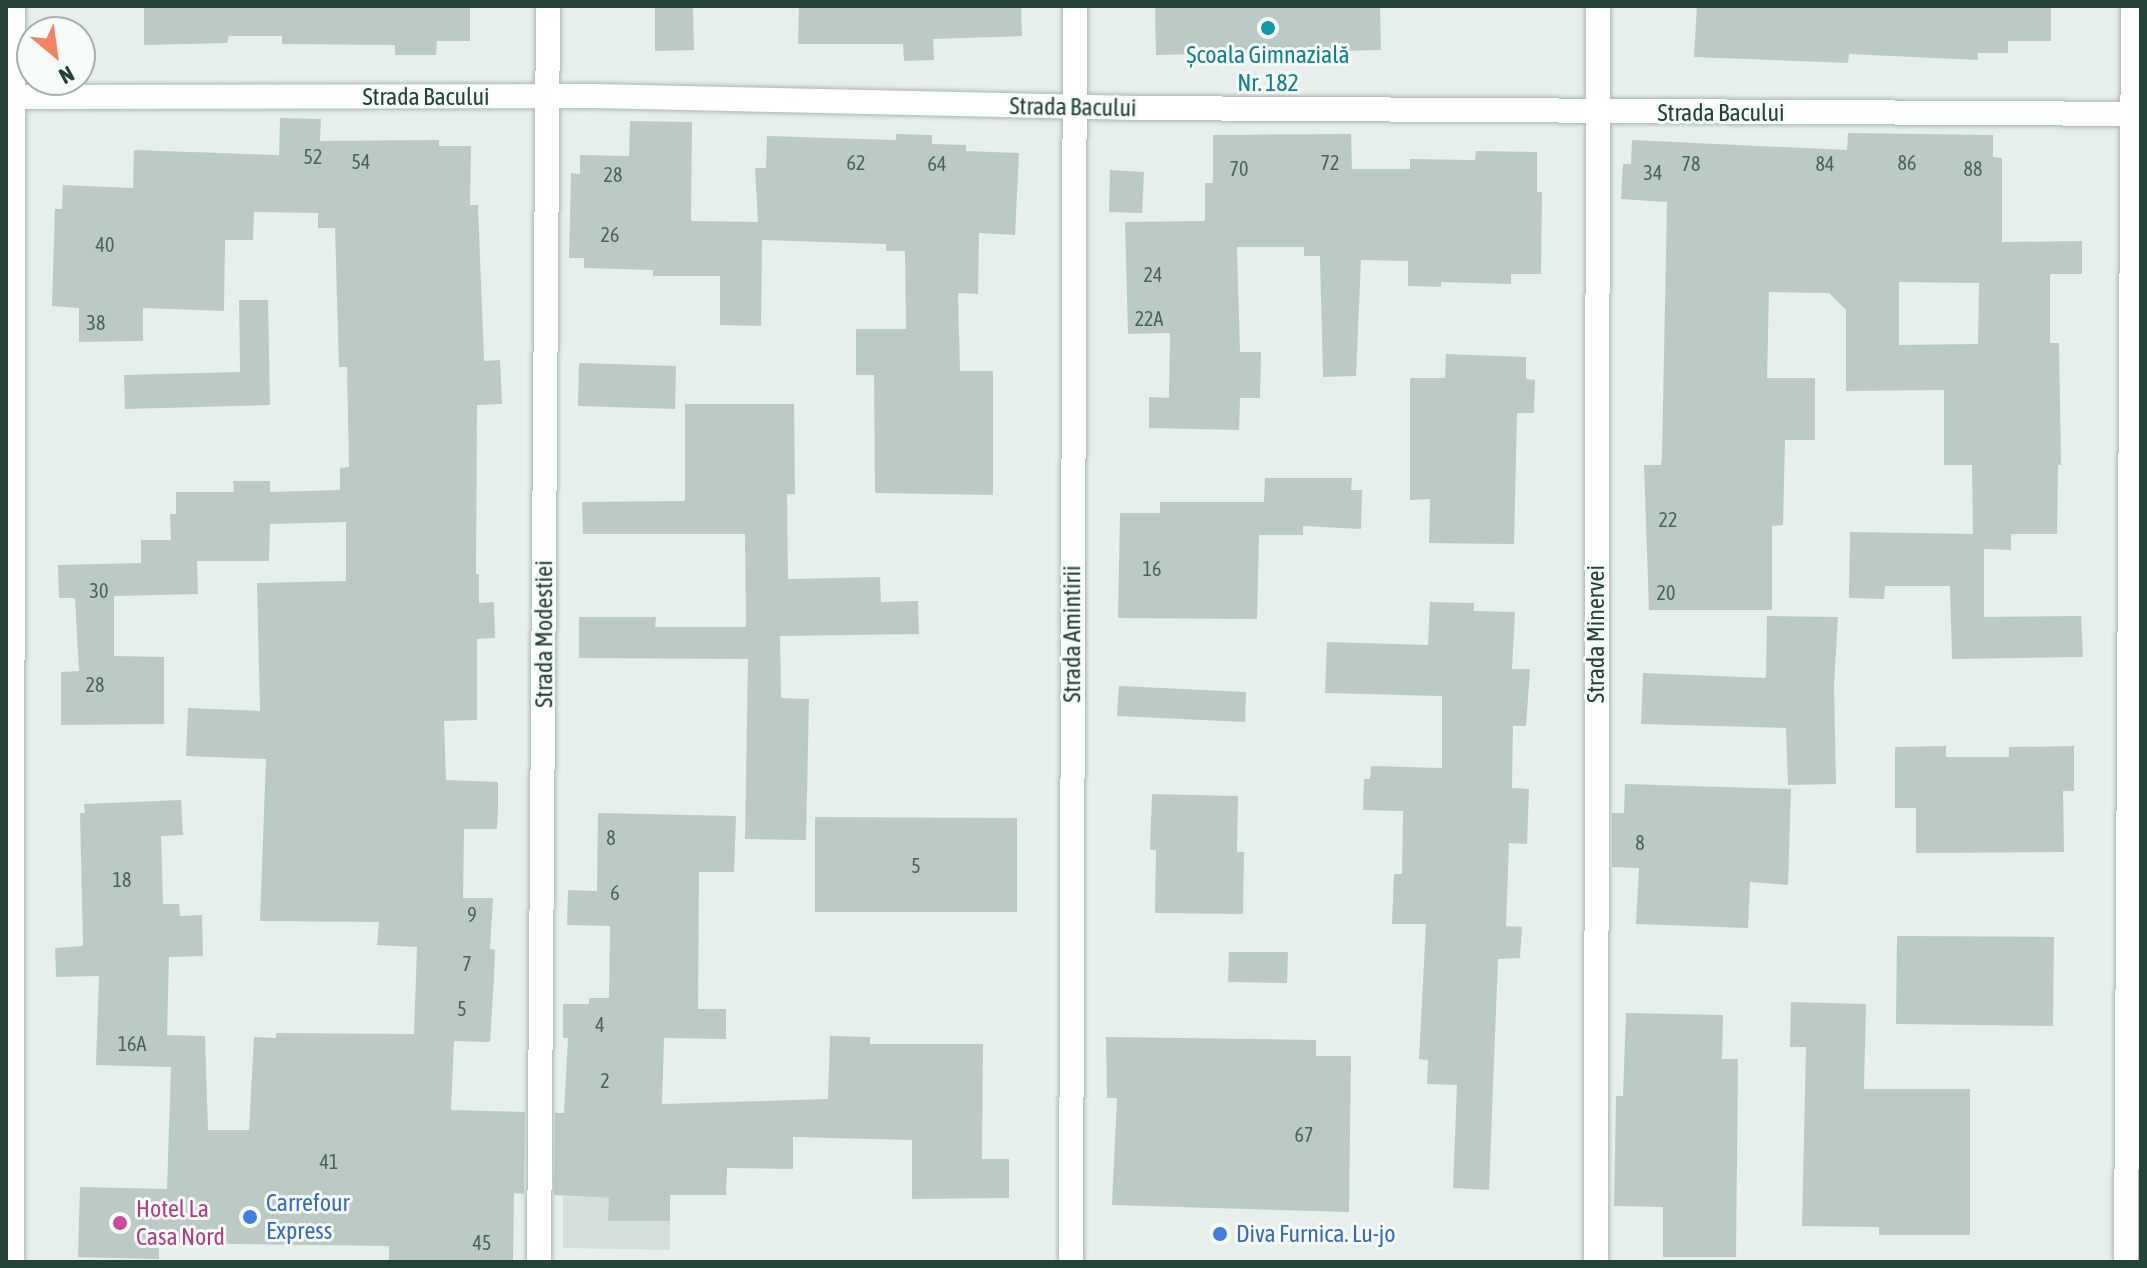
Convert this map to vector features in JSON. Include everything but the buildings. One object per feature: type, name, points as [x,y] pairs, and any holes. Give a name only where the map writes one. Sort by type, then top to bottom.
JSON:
[{"type":"street","points":[[12,1262],[9,97],[13,6]]},
{"type":"street","name":"Strada Modestiei","points":[[539,1262],[548,6]]},
{"type":"street","name":"Strada Amintirii","points":[[1071,1262],[1075,6]]},
{"type":"street","name":"Strada Minervei","points":[[1596,1262],[1598,6]]},
{"type":"street","points":[[2126,1262],[2137,114],[2133,6]]},
{"type":"street","name":"Strada Bacului","points":[[9,97],[548,97],[1597,113],[2137,114]]},
{"type":"shaded area","points":[[563,1196],[609,1198],[609,1221],[670,1221],[670,1250],[563,1248]]},
{"type":"place","name":"Școala Gimnazială Nr. 182","points":[[1268,28]]},
{"type":"place","name":"Carrefour Express","points":[[250,1217]]},
{"type":"place","name":"Hotel La Casa Nord","points":[[120,1223]]},
{"type":"place","name":"Diva Furnica. Lu-jo","points":[[1220,1234]]}]
